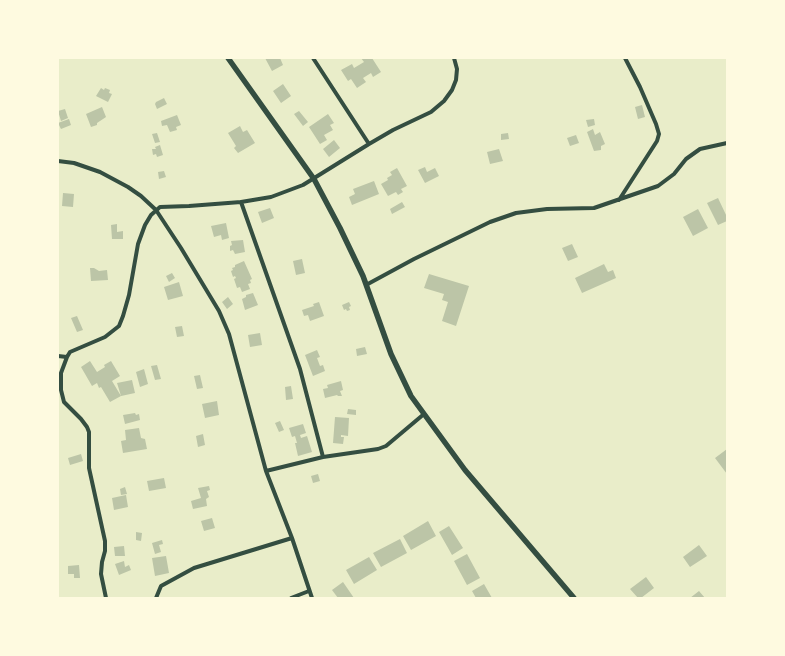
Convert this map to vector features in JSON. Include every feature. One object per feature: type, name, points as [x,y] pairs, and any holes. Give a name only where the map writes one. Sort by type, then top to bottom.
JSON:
[{"type":"street","points":[[228,58],[314,179],[340,228],[366,285],[391,354],[402,379],[412,396],[465,470],[574,598]]},
{"type":"street","points":[[312,58],[369,144]]},
{"type":"street","points":[[106,598],[101,574],[105,551],[105,541],[88,468],[89,432],[81,419],[64,402],[62,396],[61,373],[70,352],[105,337],[118,326],[123,316],[129,295],[138,244],[145,225],[160,207],[241,202],[272,197],[296,189],[393,130],[431,112],[444,101],[452,90],[456,80],[457,69],[454,58]]},
{"type":"street","points":[[619,200],[657,141],[659,134],[640,87],[624,58]]},
{"type":"street","points":[[366,285],[414,259],[496,220],[516,213],[547,209],[594,208],[658,186],[674,174],[686,159],[700,149],[727,142]]},
{"type":"street","points":[[58,161],[74,163],[100,172],[141,196],[156,210],[181,248],[224,320],[266,471],[292,538],[312,598]]},
{"type":"street","points":[[241,202],[300,369],[323,457]]},
{"type":"street","points":[[58,356],[67,357]]},
{"type":"street","points":[[266,471],[323,457],[386,446],[424,414]]},
{"type":"street","points":[[156,598],[161,586],[194,568],[292,538]]},
{"type":"street","points":[[291,598],[310,591]]},
{"type":"building","points":[[265,58],[280,58],[283,65],[272,71]]},
{"type":"building","points":[[361,58],[372,58],[381,72],[373,77],[371,73],[363,78],[366,82],[357,88],[351,79],[348,81],[341,70],[352,64],[354,68],[364,62]]},
{"type":"building","points":[[283,84],[291,96],[281,103],[273,91]]},
{"type":"building","points":[[101,88],[104,90],[105,88],[110,90],[109,93],[112,94],[108,102],[96,96]]},
{"type":"building","points":[[164,98],[167,104],[157,109],[155,104],[156,102]]},
{"type":"building","points":[[642,105],[645,117],[638,119],[635,107]]},
{"type":"building","points":[[102,107],[106,117],[97,123],[97,125],[91,127],[86,114]]},
{"type":"building","points":[[65,109],[68,118],[61,121],[58,111]]},
{"type":"building","points":[[299,111],[308,122],[303,126],[294,114]]},
{"type":"building","points":[[328,114],[334,123],[330,125],[333,130],[324,135],[327,140],[320,144],[309,127]]},
{"type":"building","points":[[177,115],[181,125],[176,127],[177,130],[170,132],[167,125],[162,126],[161,121]]},
{"type":"building","points":[[69,119],[71,125],[61,129],[58,123]]},
{"type":"building","points":[[594,119],[595,125],[588,127],[586,120]]},
{"type":"building","points":[[240,126],[243,132],[247,130],[255,143],[238,153],[234,148],[236,146],[228,133]]},
{"type":"building","points":[[593,129],[595,135],[600,132],[605,144],[601,146],[601,150],[594,151],[587,132]]},
{"type":"building","points":[[157,133],[160,142],[155,143],[152,134]]},
{"type":"building","points":[[508,133],[509,139],[501,140],[501,134]]},
{"type":"building","points":[[576,135],[579,143],[570,146],[567,138]]},
{"type":"building","points":[[334,140],[340,148],[329,157],[323,149]]},
{"type":"building","points":[[160,145],[163,155],[157,157],[156,154],[153,155],[152,149],[156,149],[155,147]]},
{"type":"building","points":[[499,149],[503,161],[490,164],[487,152]]},
{"type":"building","points":[[425,167],[427,172],[435,168],[439,176],[425,183],[418,170]]},
{"type":"building","points":[[397,168],[407,186],[401,189],[403,192],[398,195],[396,192],[388,196],[381,184],[388,180],[387,178],[392,175],[390,172]]},
{"type":"building","points":[[164,171],[166,177],[159,179],[158,172]]},
{"type":"building","points":[[374,181],[379,194],[352,205],[349,197],[355,194],[353,189]]},
{"type":"building","points":[[63,193],[74,194],[73,207],[62,206]]},
{"type":"building","points":[[718,198],[727,217],[727,221],[718,225],[707,203]]},
{"type":"building","points":[[402,202],[405,207],[392,214],[390,209]]},
{"type":"building","points":[[270,208],[274,218],[262,223],[258,212]]},
{"type":"building","points":[[698,209],[708,228],[693,236],[683,217]]},
{"type":"building","points":[[226,223],[229,238],[222,240],[221,235],[214,237],[211,226]]},
{"type":"building","points":[[117,224],[117,232],[123,231],[123,239],[112,239],[111,225]]},
{"type":"building","points":[[243,240],[245,252],[235,254],[233,250],[230,251],[230,246],[232,245],[231,241]]},
{"type":"building","points":[[572,244],[578,257],[568,261],[562,248]]},
{"type":"building","points":[[302,259],[305,273],[296,275],[293,261]]},
{"type":"building","points":[[244,261],[252,279],[250,280],[251,283],[248,284],[250,289],[242,292],[240,287],[237,288],[234,279],[236,278],[235,276],[233,277],[231,271],[235,265]]},
{"type":"building","points":[[604,264],[608,272],[613,270],[616,278],[582,293],[575,278]]},
{"type":"building","points":[[90,268],[94,268],[99,271],[107,270],[108,280],[91,281]]},
{"type":"building","points":[[172,273],[175,278],[169,282],[166,276]]},
{"type":"building","points":[[429,274],[469,286],[456,326],[442,321],[448,302],[442,300],[444,294],[424,288]]},
{"type":"building","points":[[179,282],[183,296],[168,300],[164,287]]},
{"type":"building","points":[[253,293],[258,305],[245,310],[242,299],[246,297],[246,295]]},
{"type":"building","points":[[228,297],[233,304],[227,309],[222,302]]},
{"type":"building","points":[[319,302],[324,316],[310,321],[308,315],[304,316],[302,310],[314,306],[313,304]]},
{"type":"building","points":[[349,302],[351,306],[349,307],[350,310],[344,310],[342,305]]},
{"type":"building","points":[[77,316],[83,330],[77,332],[71,318]]},
{"type":"building","points":[[182,326],[184,336],[177,337],[175,327]]},
{"type":"building","points":[[260,333],[262,345],[250,347],[248,335]]},
{"type":"building","points":[[365,347],[367,354],[357,356],[356,349]]},
{"type":"building","points":[[317,350],[320,357],[317,358],[320,366],[323,365],[325,371],[313,376],[305,355]]},
{"type":"building","points":[[90,361],[97,372],[111,361],[120,376],[112,381],[121,396],[110,402],[97,383],[92,386],[81,367]]},
{"type":"building","points":[[157,365],[161,379],[155,380],[151,366]]},
{"type":"building","points":[[144,369],[148,384],[140,387],[136,372]]},
{"type":"building","points":[[200,375],[203,388],[197,389],[194,376]]},
{"type":"building","points":[[132,380],[135,393],[121,396],[117,383]]},
{"type":"building","points":[[341,381],[343,390],[340,391],[342,396],[337,395],[325,398],[323,389],[328,388],[327,385]]},
{"type":"building","points":[[291,386],[293,399],[286,400],[285,387]]},
{"type":"building","points":[[217,401],[219,415],[205,418],[202,404]]},
{"type":"building","points":[[348,409],[356,410],[356,415],[347,414]]},
{"type":"building","points":[[135,413],[136,415],[139,414],[140,420],[125,424],[123,415]]},
{"type":"building","points":[[335,417],[349,418],[348,436],[341,435],[341,437],[344,437],[343,444],[333,443]]},
{"type":"building","points":[[280,421],[284,430],[279,432],[275,423]]},
{"type":"building","points":[[303,424],[306,433],[300,435],[301,438],[307,436],[312,452],[298,456],[295,436],[292,437],[289,428]]},
{"type":"building","points":[[139,428],[141,438],[145,439],[147,449],[123,453],[121,441],[126,440],[125,430]]},
{"type":"building","points":[[203,434],[205,445],[198,447],[196,436]]},
{"type":"building","points":[[727,449],[727,474],[715,458]]},
{"type":"building","points":[[81,454],[83,461],[70,465],[68,458]]},
{"type":"building","points":[[318,474],[320,481],[313,483],[311,476]]},
{"type":"building","points":[[164,478],[166,488],[149,491],[147,481]]},
{"type":"building","points":[[209,486],[210,490],[207,491],[209,497],[206,499],[207,506],[193,509],[191,501],[201,498],[198,488]]},
{"type":"building","points":[[125,487],[127,494],[121,495],[120,489]]},
{"type":"building","points":[[126,495],[128,507],[114,510],[112,498]]},
{"type":"building","points":[[212,518],[215,528],[204,531],[201,521]]},
{"type":"building","points":[[428,521],[436,536],[411,550],[403,536]]},
{"type":"building","points":[[449,526],[463,548],[452,555],[439,532]]},
{"type":"building","points":[[136,532],[142,533],[141,541],[136,540]]},
{"type":"building","points":[[400,539],[407,553],[381,567],[373,553]]},
{"type":"building","points":[[162,540],[163,544],[159,545],[161,552],[155,554],[152,543]]},
{"type":"building","points":[[699,545],[707,556],[690,567],[683,557]]},
{"type":"building","points":[[124,546],[125,556],[115,556],[114,547]]},
{"type":"building","points":[[467,554],[480,578],[467,585],[454,561]]},
{"type":"building","points":[[166,556],[169,573],[155,576],[152,558]]},
{"type":"building","points":[[369,557],[377,570],[354,584],[346,570]]},
{"type":"building","points":[[124,561],[125,567],[129,565],[131,570],[119,575],[115,564]]},
{"type":"building","points":[[79,565],[80,578],[74,578],[74,574],[68,574],[68,566]]},
{"type":"building","points":[[646,577],[654,588],[641,598],[638,598],[630,589]]},
{"type":"building","points":[[343,582],[354,598],[338,598],[332,590]]},
{"type":"building","points":[[484,584],[492,598],[476,598],[472,591]]},
{"type":"building","points":[[699,591],[705,598],[690,598]]}]
